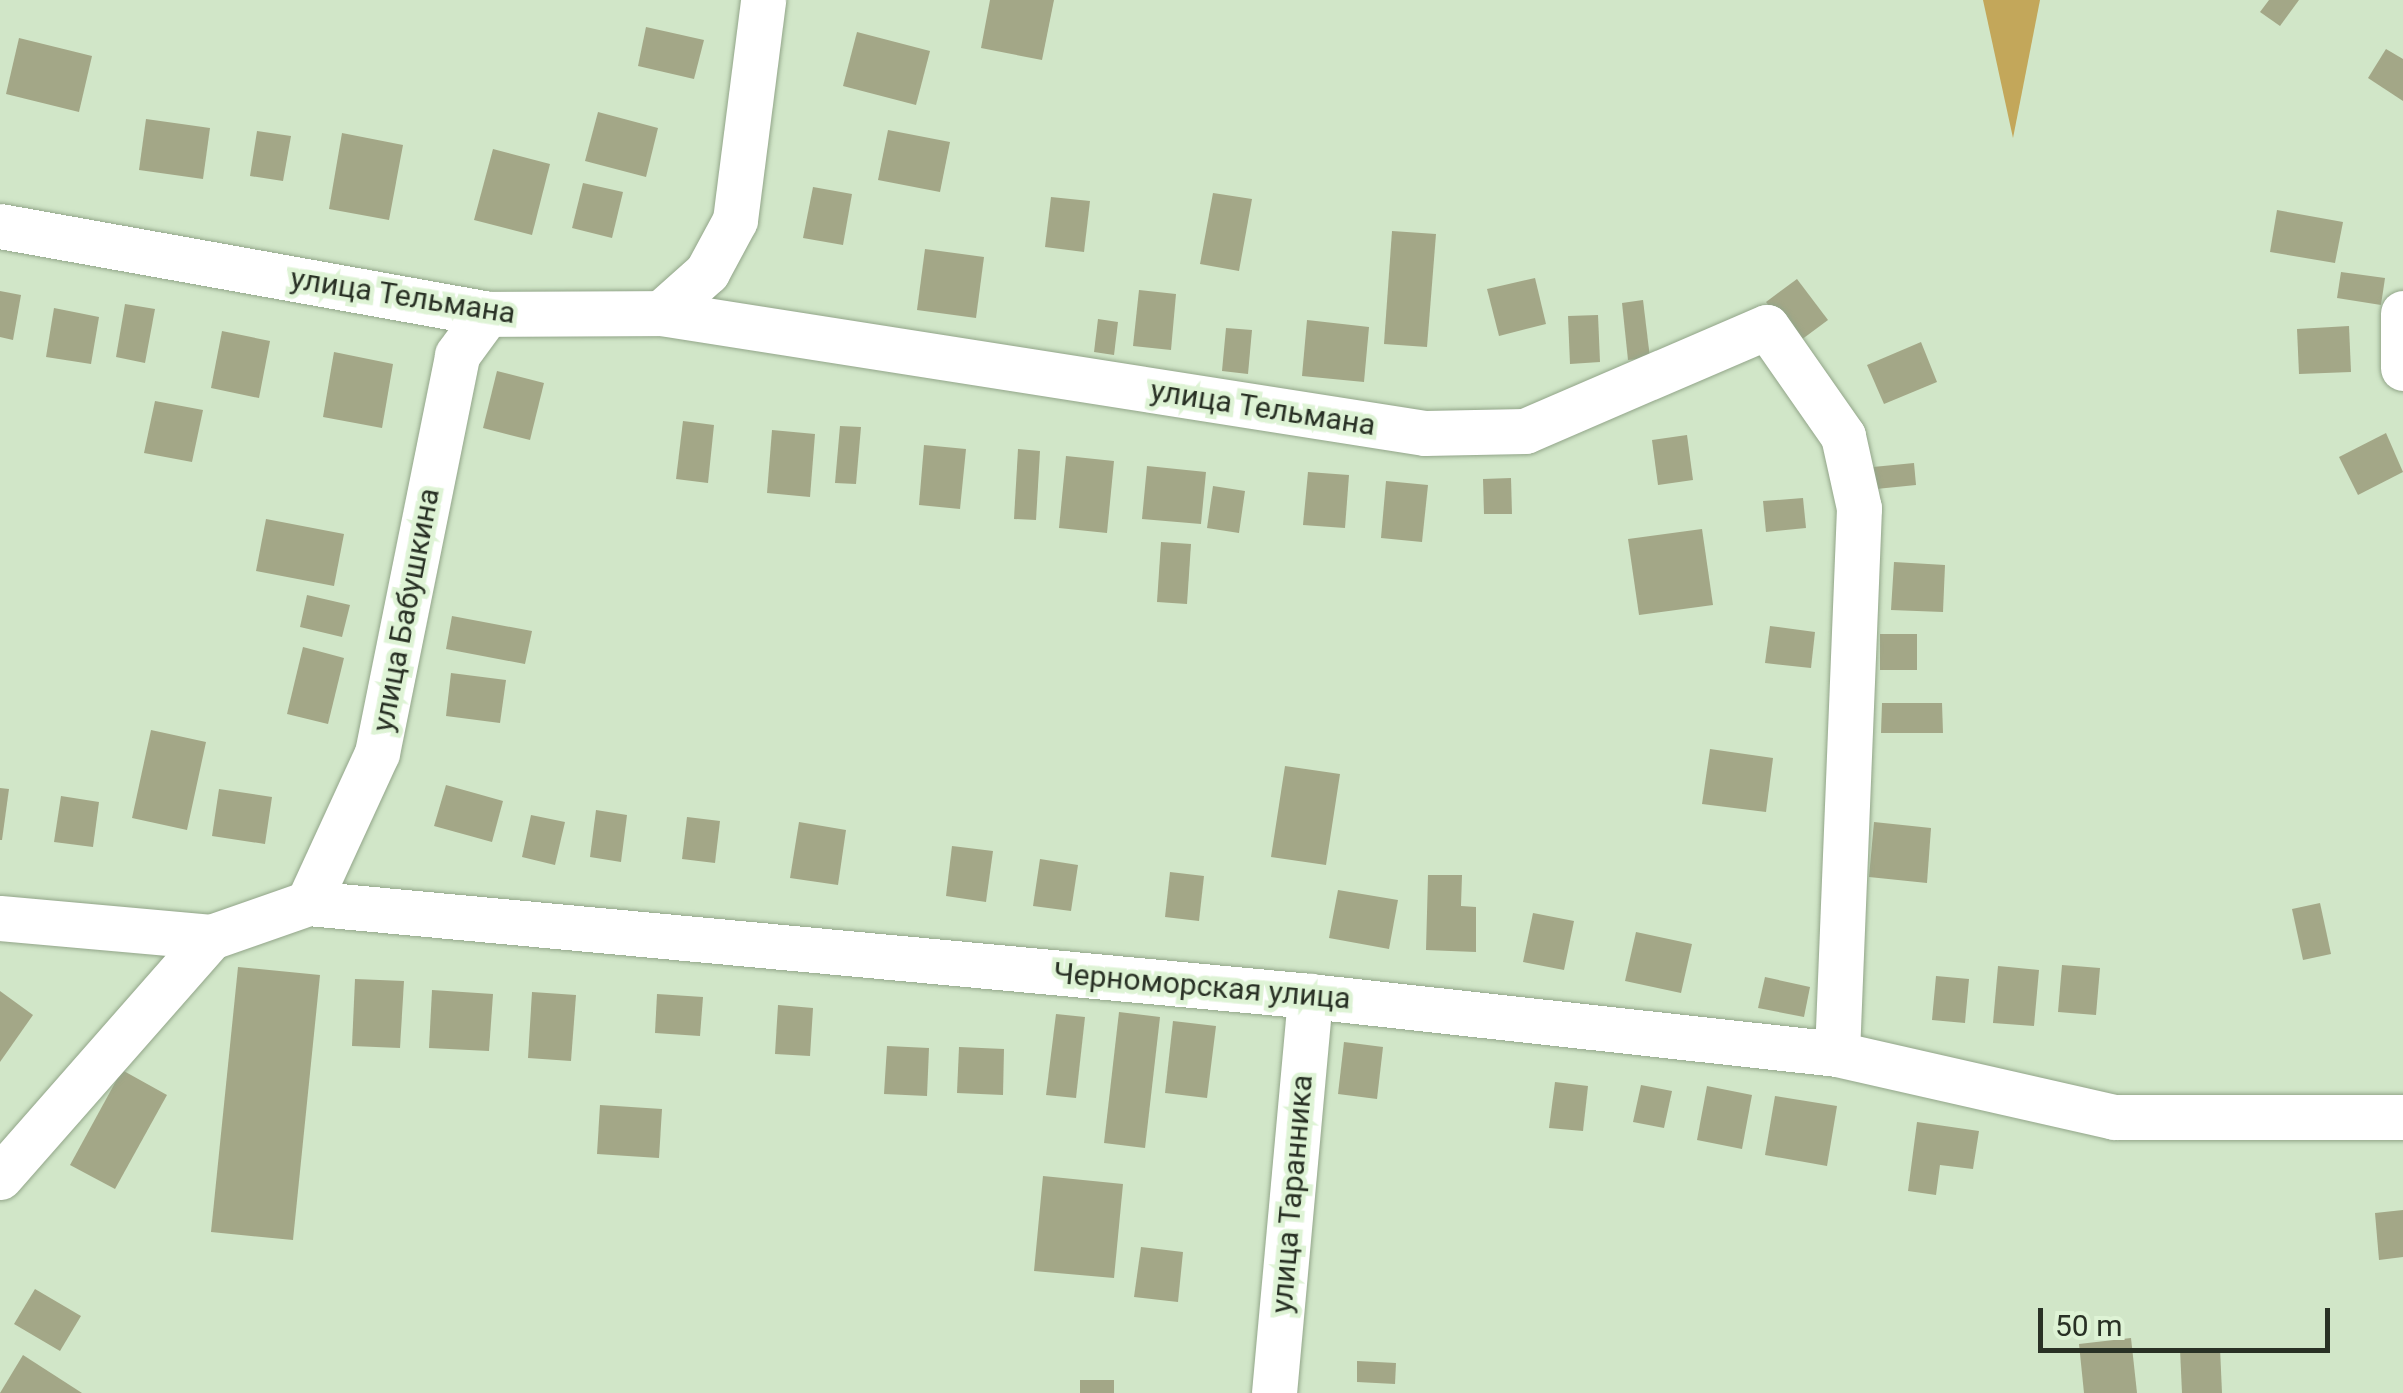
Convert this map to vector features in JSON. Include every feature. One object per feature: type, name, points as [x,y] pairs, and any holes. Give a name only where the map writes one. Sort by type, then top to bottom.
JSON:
[{"type":"street","points":[[661,313],[698,282],[735,220],[763,0]]},
{"type":"street","name":"улица Тельмана","points":[[0,226],[487,314],[661,313],[1425,433],[1525,431],[1766,327],[1843,436],[1858,508],[1837,1054]]},
{"type":"street","points":[[2403,312],[2403,368]]},
{"type":"street","name":"улица Бабушкина","points":[[308,902],[377,753],[457,356],[487,314]]},
{"type":"street","name":"Черноморская улица","points":[[0,918],[211,936],[308,902],[1310,996],[1837,1054],[2114,1118],[2403,1117]]},
{"type":"street","points":[[0,1177],[211,936]]},
{"type":"street","name":"улица Таранника","points":[[1274,1393],[1310,996]]},
{"type":"shaded area","points":[[1983,0],[2040,0],[2013,138]]},
{"type":"building","points":[[990,0],[1054,0],[1042,60],[981,48]]},
{"type":"building","points":[[2269,0],[2299,0],[2280,26],[2260,12]]},
{"type":"building","points":[[646,27],[704,40],[694,79],[638,66]]},
{"type":"building","points":[[857,32],[930,51],[916,105],[843,86]]},
{"type":"building","points":[[19,38],[92,56],[79,112],[6,94]]},
{"type":"building","points":[[2386,49],[2403,59],[2403,101],[2368,78]]},
{"type":"building","points":[[598,112],[658,128],[646,177],[585,161]]},
{"type":"building","points":[[146,119],[210,128],[203,179],[139,170]]},
{"type":"building","points":[[888,130],[950,142],[940,192],[878,180]]},
{"type":"building","points":[[257,131],[291,136],[283,181],[250,176]]},
{"type":"building","points":[[342,133],[403,145],[389,220],[329,209]]},
{"type":"building","points":[[493,149],[550,164],[532,235],[474,220]]},
{"type":"building","points":[[583,183],[623,192],[612,238],[572,228]]},
{"type":"building","points":[[813,187],[852,194],[843,245],[803,238]]},
{"type":"building","points":[[1213,193],[1252,199],[1239,271],[1200,264]]},
{"type":"building","points":[[1051,197],[1090,201],[1084,252],[1045,247]]},
{"type":"building","points":[[2277,210],[2343,222],[2335,263],[2270,252]]},
{"type":"building","points":[[1392,231],[1436,234],[1427,347],[1384,344]]},
{"type":"building","points":[[925,249],[984,257],[976,318],[917,310]]},
{"type":"building","points":[[2341,272],[2385,278],[2381,305],[2337,298]]},
{"type":"building","points":[[1535,278],[1546,324],[1499,336],[1487,289]]},
{"type":"building","points":[[1797,279],[1828,320],[1797,343],[1766,302]]},
{"type":"building","points":[[1139,290],[1176,294],[1171,350],[1133,346]]},
{"type":"building","points":[[0,291],[21,295],[13,340],[0,337]]},
{"type":"building","points":[[1643,300],[1650,358],[1628,360],[1622,303]]},
{"type":"building","points":[[125,304],[155,309],[145,363],[116,357]]},
{"type":"building","points":[[54,308],[99,317],[91,364],[46,357]]},
{"type":"building","points":[[1598,315],[1600,362],[1570,364],[1568,316]]},
{"type":"building","points":[[1098,319],[1118,322],[1114,355],[1094,352]]},
{"type":"building","points":[[1307,320],[1369,327],[1364,382],[1302,376]]},
{"type":"building","points":[[2349,326],[2351,372],[2299,374],[2297,329]]},
{"type":"building","points":[[1226,328],[1252,330],[1248,374],[1222,371]]},
{"type":"building","points":[[222,331],[270,341],[259,398],[211,388]]},
{"type":"building","points":[[1921,342],[1937,382],[1884,404],[1867,365]]},
{"type":"building","points":[[334,352],[393,364],[382,428],[323,417]]},
{"type":"building","points":[[497,371],[544,383],[530,440],[483,428]]},
{"type":"building","points":[[155,401],[203,410],[192,462],[144,453]]},
{"type":"building","points":[[683,421],[714,425],[708,483],[676,479]]},
{"type":"building","points":[[840,426],[861,427],[856,484],[835,483]]},
{"type":"building","points":[[772,430],[815,434],[810,497],[767,493]]},
{"type":"building","points":[[2386,433],[2403,472],[2358,495],[2339,457]]},
{"type":"building","points":[[1687,435],[1693,480],[1658,485],[1652,440]]},
{"type":"building","points":[[924,445],[966,449],[960,509],[919,505]]},
{"type":"building","points":[[1018,449],[1040,451],[1036,520],[1014,519]]},
{"type":"building","points":[[1066,456],[1114,461],[1107,533],[1059,528]]},
{"type":"building","points":[[1914,463],[1916,485],[1876,489],[1873,467]]},
{"type":"building","points":[[1147,466],[1206,472],[1201,524],[1142,519]]},
{"type":"building","points":[[1308,472],[1349,475],[1345,528],[1303,525]]},
{"type":"building","points":[[1511,478],[1512,514],[1484,514],[1483,479]]},
{"type":"building","points":[[1386,481],[1428,485],[1422,542],[1381,538]]},
{"type":"building","points":[[1213,486],[1245,491],[1239,533],[1207,528]]},
{"type":"building","points":[[1803,498],[1806,528],[1766,532],[1763,501]]},
{"type":"building","points":[[266,519],[344,534],[334,586],[256,571]]},
{"type":"building","points":[[1702,529],[1713,605],[1639,615],[1628,539]]},
{"type":"building","points":[[1161,542],[1191,544],[1187,604],[1157,602]]},
{"type":"building","points":[[1894,562],[1945,565],[1943,612],[1891,610]]},
{"type":"building","points":[[307,595],[350,605],[342,637],[300,627]]},
{"type":"building","points":[[452,616],[532,631],[525,664],[446,649]]},
{"type":"building","points":[[1770,626],[1815,632],[1811,668],[1765,663]]},
{"type":"building","points":[[1880,634],[1917,634],[1917,670],[1880,670]]},
{"type":"building","points":[[303,647],[344,658],[328,724],[287,714]]},
{"type":"building","points":[[451,673],[506,680],[500,723],[446,716]]},
{"type":"building","points":[[1882,703],[1942,703],[1943,733],[1881,733]]},
{"type":"building","points":[[151,730],[206,742],[187,830],[132,818]]},
{"type":"building","points":[[1710,749],[1773,758],[1766,812],[1702,804]]},
{"type":"building","points":[[1285,766],[1340,774],[1326,865],[1271,857]]},
{"type":"building","points":[[446,785],[503,801],[492,842],[434,826]]},
{"type":"building","points":[[0,788],[9,789],[2,840],[0,840]]},
{"type":"building","points":[[219,789],[272,797],[265,844],[212,836]]},
{"type":"building","points":[[61,796],[99,802],[93,847],[54,842]]},
{"type":"building","points":[[596,810],[627,815],[621,862],[590,857]]},
{"type":"building","points":[[531,815],[565,822],[555,865],[522,857]]},
{"type":"building","points":[[687,817],[720,821],[715,863],[682,859]]},
{"type":"building","points":[[799,822],[846,830],[838,885],[790,878]]},
{"type":"building","points":[[1874,822],[1931,828],[1927,883],[1869,877]]},
{"type":"building","points":[[952,846],[993,851],[986,902],[946,896]]},
{"type":"building","points":[[1040,859],[1078,865],[1071,911],[1033,906]]},
{"type":"building","points":[[1170,872],[1204,876],[1199,921],[1165,917]]},
{"type":"building","points":[[1428,875],[1462,875],[1461,906],[1476,907],[1476,952],[1426,950]]},
{"type":"building","points":[[1338,890],[1398,900],[1389,949],[1329,938]]},
{"type":"building","points":[[2320,903],[2331,954],[2303,960],[2292,909]]},
{"type":"building","points":[[1533,913],[1574,921],[1564,970],[1523,962]]},
{"type":"building","points":[[1636,932],[1692,944],[1681,993],[1625,981]]},
{"type":"building","points":[[2062,965],[2100,968],[2096,1015],[2058,1012]]},
{"type":"building","points":[[1998,966],[2039,970],[2034,1026],[1993,1023]]},
{"type":"building","points":[[238,967],[320,975],[293,1240],[211,1232]]},
{"type":"building","points":[[1936,976],[1969,979],[1965,1023],[1932,1020]]},
{"type":"building","points":[[1765,977],[1810,987],[1804,1017],[1758,1008]]},
{"type":"building","points":[[355,979],[404,981],[400,1048],[352,1046]]},
{"type":"building","points":[[432,990],[493,994],[489,1051],[429,1048]]},
{"type":"building","points":[[0,991],[33,1015],[0,1062]]},
{"type":"building","points":[[532,992],[576,995],[571,1061],[528,1058]]},
{"type":"building","points":[[657,994],[703,997],[700,1036],[655,1033]]},
{"type":"building","points":[[778,1005],[813,1008],[810,1056],[775,1054]]},
{"type":"building","points":[[1119,1012],[1160,1017],[1145,1148],[1104,1143]]},
{"type":"building","points":[[1056,1014],[1085,1017],[1076,1098],[1046,1095]]},
{"type":"building","points":[[1173,1021],[1216,1026],[1207,1098],[1165,1093]]},
{"type":"building","points":[[1344,1042],[1383,1047],[1377,1099],[1338,1094]]},
{"type":"building","points":[[887,1046],[929,1048],[927,1096],[884,1094]]},
{"type":"building","points":[[959,1047],[1004,1049],[1003,1095],[957,1093]]},
{"type":"building","points":[[122,1070],[167,1095],[115,1189],[70,1165]]},
{"type":"building","points":[[1555,1082],[1588,1086],[1583,1131],[1549,1128]]},
{"type":"building","points":[[1641,1085],[1672,1091],[1664,1128],[1633,1122]]},
{"type":"building","points":[[1707,1086],[1752,1095],[1742,1149],[1697,1140]]},
{"type":"building","points":[[1775,1096],[1837,1106],[1827,1166],[1765,1155]]},
{"type":"building","points":[[600,1105],[662,1109],[659,1158],[597,1154]]},
{"type":"building","points":[[1917,1122],[1979,1131],[1973,1169],[1940,1165],[1936,1195],[1908,1191]]},
{"type":"building","points":[[1043,1176],[1123,1184],[1114,1278],[1034,1271]]},
{"type":"building","points":[[2403,1210],[2403,1257],[2379,1260],[2375,1213]]},
{"type":"building","points":[[1141,1247],[1183,1252],[1178,1302],[1134,1297]]},
{"type":"building","points":[[35,1289],[81,1316],[60,1351],[14,1324]]},
{"type":"building","points":[[2131,1338],[2137,1393],[2084,1393],[2079,1344]]},
{"type":"building","points":[[2220,1348],[2222,1393],[2182,1393],[2180,1349]]},
{"type":"building","points":[[23,1355],[82,1393],[0,1393]]},
{"type":"building","points":[[1357,1361],[1396,1363],[1395,1384],[1357,1382]]},
{"type":"building","points":[[1080,1380],[1114,1380],[1114,1393],[1080,1393]]}]
